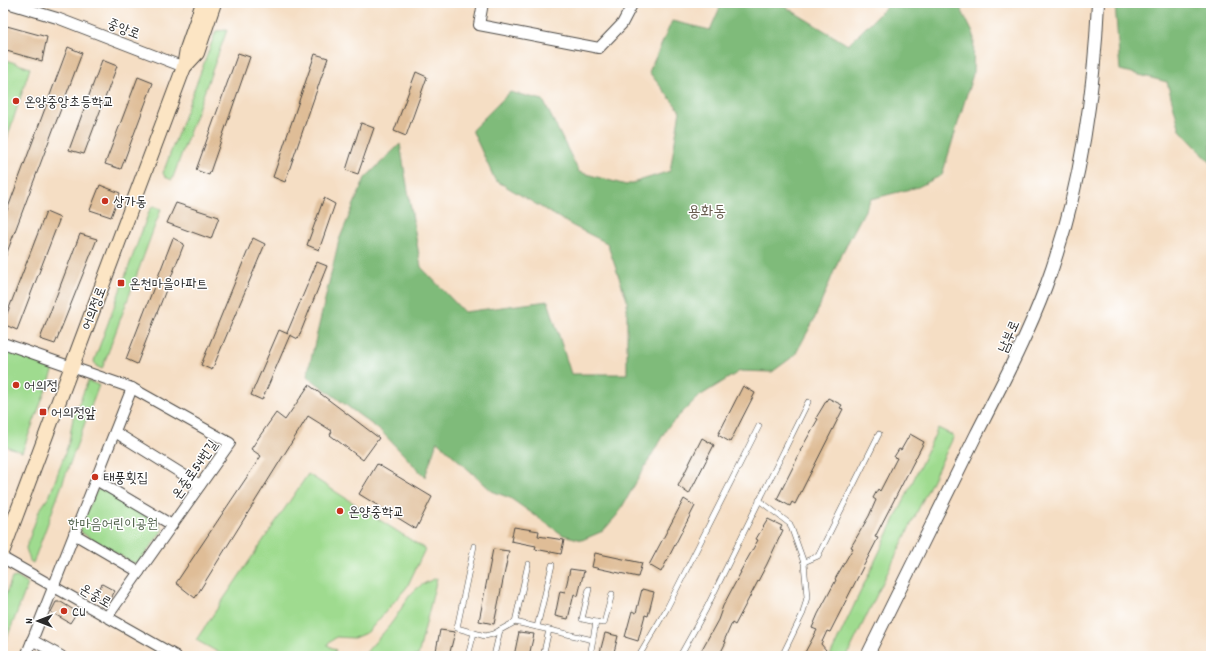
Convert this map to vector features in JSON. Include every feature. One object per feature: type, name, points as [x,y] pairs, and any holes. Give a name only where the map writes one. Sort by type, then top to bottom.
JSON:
[{"type":"main road","name":"어의정로","points":[[3,550],[184,66],[187,49],[203,3]]},
{"type":"main road","name":"어의정로","points":[[184,66],[197,53],[214,3]]},
{"type":"street","name":"중앙로","points":[[7,3],[28,6],[184,66]]},
{"type":"street","points":[[483,3],[479,25],[599,48],[622,24],[633,3]]},
{"type":"street","name":"남부로","points":[[867,656],[1015,358],[1046,286],[1067,219],[1080,162],[1089,110],[1096,44],[1098,3]]},
{"type":"street","name":"온중로54번길","points":[[4,346],[71,366],[132,388],[230,443],[107,617]]},
{"type":"street","points":[[26,656],[132,388]]},
{"type":"street","points":[[115,432],[200,485]]},
{"type":"street","points":[[96,480],[172,525]]},
{"type":"street","points":[[74,534],[139,572]]},
{"type":"street","name":"온중로","points":[[3,558],[176,656]]},
{"type":"street","points":[[32,640],[61,656]]},
{"type":"lane","points":[[680,656],[706,609],[808,402]]},
{"type":"lane","points":[[639,656],[666,610],[759,426]]},
{"type":"lane","points":[[804,562],[818,556],[879,434]]},
{"type":"lane","points":[[759,500],[790,524],[804,562],[807,597],[803,613],[782,656]]},
{"type":"lane","points":[[474,546],[457,628],[485,636],[514,622],[593,640]]},
{"type":"lane","points":[[514,622],[528,564]]},
{"type":"lane","points":[[537,627],[552,565]]},
{"type":"lane","points":[[589,589],[582,619],[604,623],[612,594]]},
{"type":"lane","points":[[590,656],[596,622]]},
{"type":"lane","points":[[494,656],[500,630]]},
{"type":"lane","points":[[543,656],[549,630]]},
{"type":"lane","points":[[468,656],[474,633]]},
{"type":"green space","points":[[722,3],[779,3],[848,45],[890,3],[958,3],[974,35],[973,74],[942,175],[918,187],[871,199],[839,259],[814,320],[795,355],[772,372],[740,371],[698,397],[667,428],[618,514],[603,531],[582,540],[563,535],[510,498],[492,491],[437,441],[425,477],[382,432],[307,376],[339,240],[365,178],[400,144],[421,267],[464,312],[548,301],[571,374],[627,374],[627,300],[607,243],[573,226],[495,180],[472,130],[510,92],[543,100],[579,172],[626,185],[670,171],[680,111],[649,72],[672,21],[710,30]]},
{"type":"green space","points":[[1115,3],[1211,3],[1211,163],[1180,130],[1167,82],[1120,70]]},
{"type":"green space","points":[[227,30],[172,180],[165,177],[163,173],[216,31]]},
{"type":"green space","points":[[3,59],[30,68],[3,151]]},
{"type":"green space","points":[[154,206],[161,209],[102,369],[96,366],[94,361],[150,209]]},
{"type":"green space","points":[[13,350],[53,364],[54,369],[22,452],[3,445],[3,366],[9,352]]},
{"type":"green space","points":[[88,381],[99,385],[33,563],[30,561],[26,548],[39,511],[50,495],[69,442],[73,418]]},
{"type":"green space","points":[[938,428],[954,436],[847,656],[830,656]]},
{"type":"green space","points":[[308,474],[425,549],[407,587],[368,632],[354,638],[336,637],[327,645],[336,650],[333,656],[225,656],[196,640]]},
{"type":"green space","name":"한마음어린이공원","points":[[104,488],[161,525],[162,531],[138,564],[133,563],[82,533],[80,528],[96,491]]},
{"type":"green space","points":[[17,577],[28,584],[3,648],[3,602],[12,578]]},
{"type":"green space","points":[[437,578],[418,656],[363,656],[390,625],[413,592],[427,582]]},
{"type":"building","points":[[3,25],[47,37],[42,61],[3,50]]},
{"type":"building","points":[[68,47],[82,53],[3,263],[3,221]]},
{"type":"building","points":[[238,53],[250,57],[209,175],[196,170]]},
{"type":"building","points":[[315,54],[328,58],[285,182],[273,177]]},
{"type":"building","points":[[102,60],[117,66],[84,154],[69,150]]},
{"type":"building","points":[[416,72],[427,77],[406,136],[394,131]]},
{"type":"building","points":[[138,77],[153,83],[121,169],[105,164]]},
{"type":"building","points":[[361,123],[374,128],[358,174],[346,170]]},
{"type":"building","name":"상가동","points":[[100,185],[120,193],[111,217],[90,210]]},
{"type":"building","points":[[324,198],[335,204],[319,250],[307,245]]},
{"type":"building","points":[[176,203],[219,217],[211,239],[167,223]]},
{"type":"building","points":[[46,212],[60,218],[17,330],[3,324]]},
{"type":"building","points":[[80,234],[97,239],[55,344],[40,339]]},
{"type":"building","points":[[173,238],[184,244],[137,364],[126,359]]},
{"type":"building","points":[[253,238],[265,244],[212,370],[201,365]]},
{"type":"building","points":[[317,262],[327,266],[298,339],[290,335],[262,400],[251,395],[279,330],[288,334],[287,333]]},
{"type":"building","points":[[309,385],[379,438],[363,460],[330,435],[332,431],[308,416],[195,598],[176,583],[261,456],[251,449],[259,437],[276,413],[285,420]]},
{"type":"building","points":[[743,386],[755,393],[730,442],[718,435]]},
{"type":"building","points":[[828,398],[842,405],[840,408],[843,409],[795,504],[792,502],[790,506],[777,499],[800,451],[818,419],[816,418]]},
{"type":"building","points":[[910,434],[924,442],[875,537],[878,538],[830,632],[827,631],[821,644],[826,650],[823,656],[803,656],[817,630],[812,628],[818,614],[836,580],[835,579],[853,548],[851,547],[869,516],[876,500],[873,498],[878,489],[880,491],[897,458],[894,457],[899,449],[901,450]]},
{"type":"building","points":[[702,438],[714,445],[689,494],[678,486]]},
{"type":"building","points":[[377,464],[432,497],[416,529],[359,494]]},
{"type":"building","points":[[684,499],[695,506],[661,572],[649,565]]},
{"type":"building","points":[[768,519],[782,526],[780,529],[783,530],[767,564],[735,625],[732,623],[724,641],[726,642],[719,656],[702,656],[704,653],[701,651],[718,620],[723,606],[740,572],[758,540],[756,539]]},
{"type":"building","points":[[514,527],[539,531],[538,536],[564,540],[561,554],[535,549],[536,546],[511,541]]},
{"type":"building","points":[[493,549],[509,551],[494,624],[479,621]]},
{"type":"building","points":[[595,553],[642,563],[638,577],[592,567]]},
{"type":"building","points":[[570,569],[584,571],[578,596],[574,594],[568,619],[555,616],[560,591],[565,592]]},
{"type":"building","points":[[102,584],[115,591],[109,601],[104,602],[94,597]]},
{"type":"building","points":[[642,589],[654,592],[648,616],[645,615],[638,641],[625,637],[632,611],[636,613]]},
{"type":"building","points":[[56,602],[61,602],[77,612],[70,623],[51,612]]},
{"type":"building","points":[[440,630],[455,632],[449,656],[435,656]]},
{"type":"building","points":[[519,632],[534,634],[529,656],[514,656]]},
{"type":"building","points":[[605,633],[618,636],[613,656],[599,656]]},
{"type":"place","name":"온양중앙초등학교","points":[[16,101]]},
{"type":"place","name":"상가동","points":[[105,201]]},
{"type":"place","name":"온천마을아파트","points":[[121,283]]},
{"type":"place","name":"어의정","points":[[16,385]]},
{"type":"place","name":"어의정앞","points":[[43,412]]},
{"type":"place","name":"태풍횟집","points":[[95,477]]},
{"type":"place","name":"온양중학교","points":[[340,511]]},
{"type":"place","name":"CU","points":[[64,611]]},
{"type":"district","name":"용화동","points":[[707,210]]}]
